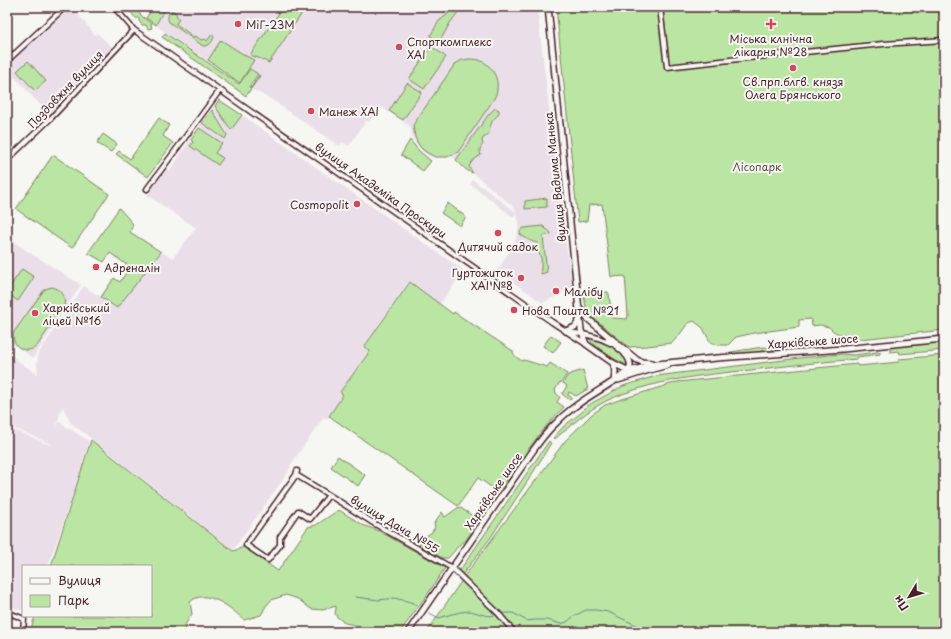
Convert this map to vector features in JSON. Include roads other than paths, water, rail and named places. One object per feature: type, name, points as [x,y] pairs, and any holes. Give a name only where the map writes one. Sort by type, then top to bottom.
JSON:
[{"type":"main road","name":"вулиця Вадима Манька","points":[[548,7],[579,320],[586,344]]},
{"type":"main road","points":[[579,308],[585,320],[630,360],[629,371]]},
{"type":"main road","points":[[579,308],[586,318],[640,361]]},
{"type":"main road","points":[[566,331],[575,327],[579,320]]},
{"type":"main road","name":"Харківське шосе","points":[[408,632],[532,452],[552,427],[560,418],[580,402],[629,371],[657,364],[684,361],[843,349],[944,339]]},
{"type":"main road","name":"вулиця Академіка Проскури","points":[[586,344],[613,363],[629,371],[646,371]]},
{"type":"main road","points":[[625,354],[640,361],[657,364]]},
{"type":"main road","name":"Харківське шосе","points":[[617,380],[684,361]]},
{"type":"main road","points":[[613,363],[617,380]]},
{"type":"street","points":[[7,61],[65,7]]},
{"type":"street","name":"вулиця Академіка Проскури","points":[[114,7],[134,30],[586,344]]},
{"type":"street","points":[[660,7],[667,67],[883,44],[944,40]]},
{"type":"street","name":"Поздовжня вулиця","points":[[7,160],[51,118],[134,30]]},
{"type":"street","points":[[147,189],[220,90]]},
{"type":"street","points":[[566,331],[603,339],[614,345]]},
{"type":"street","name":"вулиця Дача №55","points":[[329,495],[310,519],[298,512],[280,537],[280,545],[268,560],[246,545],[297,473],[375,524],[452,568],[514,632]]},
{"type":"street","points":[[7,612],[24,619],[23,632]]},
{"type":"waterway","points":[[355,597],[379,600],[394,598],[407,601],[418,606]]},
{"type":"waterway","points":[[501,613],[513,613],[527,621],[547,620],[561,624],[586,610],[596,610],[608,612],[651,632]]},
{"type":"waterway","points":[[429,613],[439,618],[468,611],[488,616],[496,615]]},
{"type":"place","name":"МіГ-23М","points":[[238,24]]},
{"type":"place","name":"Міська клнічна лікарня №28","points":[[771,24]]},
{"type":"place","name":"Спорткомплекс ХАІ","points":[[399,47]]},
{"type":"place","name":"Cв.прп.блгв. князя Олега Брянського","points":[[793,68]]},
{"type":"place","name":"Манеж ХАІ","points":[[311,111]]},
{"type":"place","name":"Cosmopolit","points":[[357,204]]},
{"type":"place","name":"Дитячий садок","points":[[498,233]]},
{"type":"place","name":"Адреналін","points":[[96,267]]},
{"type":"place","name":"Гуртожиток ХАІ №8","points":[[521,278]]},
{"type":"place","name":"Малібу","points":[[556,291]]},
{"type":"place","name":"Нова Пошта №21","points":[[514,310]]},
{"type":"place","name":"Харківський ліцей №16","points":[[35,313]]},
{"type":"park label","name":"Лісопарк","points":[[757,166]]}]
